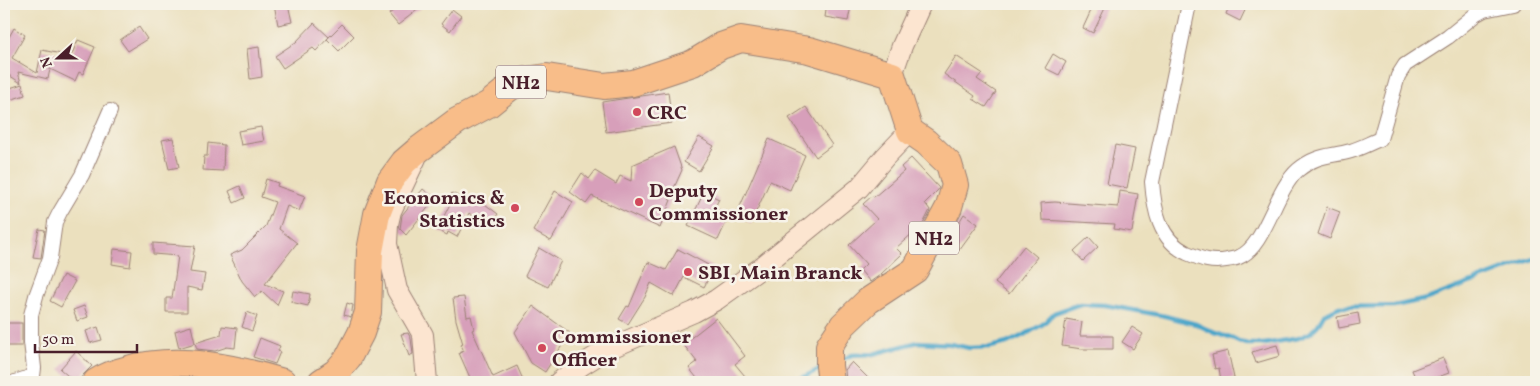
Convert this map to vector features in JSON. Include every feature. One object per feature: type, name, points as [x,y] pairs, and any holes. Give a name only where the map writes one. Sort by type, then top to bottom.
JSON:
[{"type":"highway","name":"NH2","points":[[321,382],[336,372],[348,358],[361,333],[368,312],[370,251],[377,214],[390,181],[404,162],[418,150],[457,121],[489,104],[509,88],[525,80],[548,77],[604,86],[633,83],[693,63],[721,46],[742,39],[809,50],[892,75]]},
{"type":"highway","points":[[892,75],[910,131]]},
{"type":"highway","name":"NH2","points":[[831,382],[828,366],[830,346],[843,325],[868,302],[915,270],[949,208],[955,185],[949,164],[926,142],[910,131]]},
{"type":"highway","points":[[96,382],[106,375],[147,364],[187,362],[254,374],[283,382]]},
{"type":"main road","points":[[892,75],[902,46],[921,4]]},
{"type":"main road","points":[[559,382],[606,350],[694,312],[716,300],[758,270],[859,188],[910,131]]},
{"type":"main road","points":[[418,150],[414,165],[391,211],[388,224],[388,244],[397,290],[423,335],[427,382]]},
{"type":"street","points":[[1189,4],[1152,182],[1154,207],[1159,222],[1167,236],[1182,251],[1200,259],[1217,262],[1240,257],[1255,242],[1278,198],[1297,171],[1313,160],[1330,154],[1350,152],[1380,139],[1398,76],[1405,65],[1448,37],[1475,15],[1484,10],[1513,4]]},
{"type":"street","points":[[15,382],[33,376],[31,315],[50,258],[56,222],[82,174],[110,111]]},
{"type":"building","points":[[274,4],[288,4],[292,22],[278,25]]},
{"type":"building","points":[[402,4],[425,4],[398,25],[389,14]]},
{"type":"building","points":[[827,4],[851,6],[848,21],[825,17]]},
{"type":"building","points":[[1094,4],[1107,4],[1093,33],[1083,28]]},
{"type":"building","points":[[1230,4],[1248,4],[1240,21],[1226,14]]},
{"type":"building","points":[[452,9],[461,16],[450,31],[441,24]]},
{"type":"building","points":[[314,23],[329,37],[316,51],[313,48],[283,68],[275,56],[296,42]]},
{"type":"building","points":[[342,24],[354,36],[339,51],[327,39]]},
{"type":"building","points":[[139,27],[147,39],[128,51],[120,40]]},
{"type":"building","points":[[14,28],[25,35],[12,58],[37,73],[42,50],[71,56],[78,40],[95,47],[83,74],[79,72],[75,81],[50,69],[48,79],[18,72],[21,83],[4,72],[4,46]]},
{"type":"building","points":[[259,47],[262,77],[250,79],[247,49]]},
{"type":"building","points":[[1053,54],[1066,62],[1059,75],[1045,68]]},
{"type":"building","points":[[956,56],[982,73],[977,79],[996,92],[986,107],[973,99],[975,96],[944,74]]},
{"type":"building","points":[[22,84],[25,95],[4,102],[4,90]]},
{"type":"building","name":"CRC","points":[[668,92],[672,123],[606,132],[602,102]]},
{"type":"building","points":[[806,107],[832,145],[816,157],[789,118]]},
{"type":"building","points":[[261,127],[264,141],[241,145],[238,131]]},
{"type":"building","points":[[699,137],[714,146],[699,171],[684,162]]},
{"type":"building","points":[[173,138],[179,167],[169,169],[162,140]]},
{"type":"building","points":[[769,139],[805,155],[790,190],[770,181],[751,223],[736,216]]},
{"type":"building","points":[[208,143],[224,145],[223,171],[203,170],[204,156],[207,156]]},
{"type":"building","points":[[1115,145],[1135,149],[1127,188],[1107,184]]},
{"type":"building","points":[[674,147],[682,170],[669,199],[671,200],[660,228],[592,196],[586,204],[570,192],[582,173],[589,179],[595,171],[616,184],[620,176],[631,181],[632,165]]},
{"type":"building","points":[[911,158],[939,188],[925,203],[930,210],[923,224],[896,248],[902,254],[870,282],[860,270],[866,264],[849,245],[877,219],[863,204],[904,171],[901,167]]},
{"type":"building","points":[[266,179],[278,183],[277,186],[305,196],[299,211],[287,206],[279,229],[297,243],[265,284],[283,291],[277,305],[262,291],[255,297],[242,281],[230,255],[242,250],[266,226],[275,202],[261,197]]},
{"type":"building","points":[[240,186],[245,198],[234,203],[229,191]]},
{"type":"building","points":[[423,189],[435,199],[406,235],[400,229],[402,215]]},
{"type":"building","points":[[555,191],[573,202],[551,241],[533,231]]},
{"type":"building","points":[[1120,191],[1138,194],[1132,232],[1114,229],[1115,224],[1042,220],[1041,203],[1055,202],[1118,207]]},
{"type":"building","points":[[704,192],[719,199],[714,209],[729,216],[718,240],[688,226]]},
{"type":"building","points":[[452,193],[473,204],[477,198],[498,214],[488,227],[469,213],[457,237],[448,232],[447,235],[437,230],[452,200],[449,198]]},
{"type":"building","points":[[1327,207],[1340,212],[1330,239],[1318,234]]},
{"type":"building","points":[[964,214],[978,224],[959,250],[947,242]]},
{"type":"building","points":[[39,229],[45,230],[41,258],[33,257]]},
{"type":"building","points":[[1089,237],[1098,247],[1083,261],[1074,251]]},
{"type":"building","points":[[153,243],[195,246],[190,272],[205,274],[202,290],[187,287],[187,312],[166,312],[166,298],[172,298],[178,256],[153,254]]},
{"type":"building","points":[[1024,246],[1037,257],[1009,294],[995,283]]},
{"type":"building","points":[[539,248],[561,261],[548,287],[525,276]]},
{"type":"building","points":[[114,249],[132,251],[130,267],[112,264]]},
{"type":"building","name":"SBI, Main Branck","points":[[678,249],[714,268],[704,287],[684,277],[674,296],[651,283],[645,297],[628,324],[619,319],[627,306],[629,307],[648,262],[666,270]]},
{"type":"building","points":[[63,275],[75,281],[61,307],[50,301]]},
{"type":"building","points":[[293,291],[310,294],[308,306],[291,302]]},
{"type":"building","points":[[464,297],[467,317],[471,316],[474,329],[472,330],[493,377],[517,366],[524,382],[472,382],[459,353],[464,351],[461,345],[463,344],[456,320],[453,298]]},
{"type":"building","points":[[347,303],[353,305],[351,317],[344,315]]},
{"type":"building","points":[[84,306],[88,317],[77,321],[73,310]]},
{"type":"building","name":"Commissioner Officer","points":[[533,306],[570,333],[545,372],[531,363],[515,332]]},
{"type":"building","points":[[247,312],[257,316],[252,331],[242,327]]},
{"type":"building","points":[[1358,313],[1360,324],[1339,328],[1337,317]]},
{"type":"building","points":[[716,318],[745,356],[735,364],[750,382],[700,382],[689,368],[697,362],[683,344]]},
{"type":"building","points":[[1066,319],[1082,322],[1080,336],[1113,336],[1113,349],[1082,349],[1062,346]]},
{"type":"building","points":[[4,323],[22,323],[22,346],[4,346]]},
{"type":"building","points":[[191,326],[195,343],[179,348],[175,331]]},
{"type":"building","points":[[222,326],[237,328],[235,348],[227,347],[215,351],[197,349],[195,343],[221,335]]},
{"type":"building","points":[[98,327],[102,340],[90,343],[86,331]]},
{"type":"building","points":[[1132,327],[1143,334],[1133,349],[1122,342]]},
{"type":"building","points":[[408,333],[411,339],[413,354],[409,356],[401,334]]},
{"type":"building","points":[[260,338],[280,346],[278,351],[280,352],[275,364],[253,357]]},
{"type":"building","points":[[1277,345],[1280,356],[1256,363],[1252,352]]},
{"type":"building","points":[[76,351],[92,366],[78,382],[75,382],[60,369]]},
{"type":"building","points":[[1228,351],[1234,378],[1221,381],[1219,368],[1215,369],[1212,355]]},
{"type":"building","points":[[1443,358],[1449,373],[1424,382],[1417,382],[1412,370]]},
{"type":"building","points":[[852,362],[872,382],[846,382],[845,370]]},
{"type":"waterway","points":[[837,362],[852,355],[873,354],[918,342],[951,344],[969,348],[991,347],[1007,343],[1026,334],[1043,324],[1054,313],[1080,304],[1105,305],[1165,316],[1196,324],[1247,344],[1264,344],[1299,338],[1310,333],[1318,325],[1324,314],[1339,307],[1394,306],[1427,299],[1536,258]]},
{"type":"waterway","points":[[801,378],[820,369]]},
{"type":"place","name":"CRC","points":[[637,112]]},
{"type":"place","name":"Deputy Commissioner","points":[[639,202]]},
{"type":"place","name":"Economics & Statistics","points":[[515,208]]},
{"type":"place","name":"SBI, Main Branck","points":[[688,272]]},
{"type":"place","name":"Commissioner Officer","points":[[542,348]]}]
